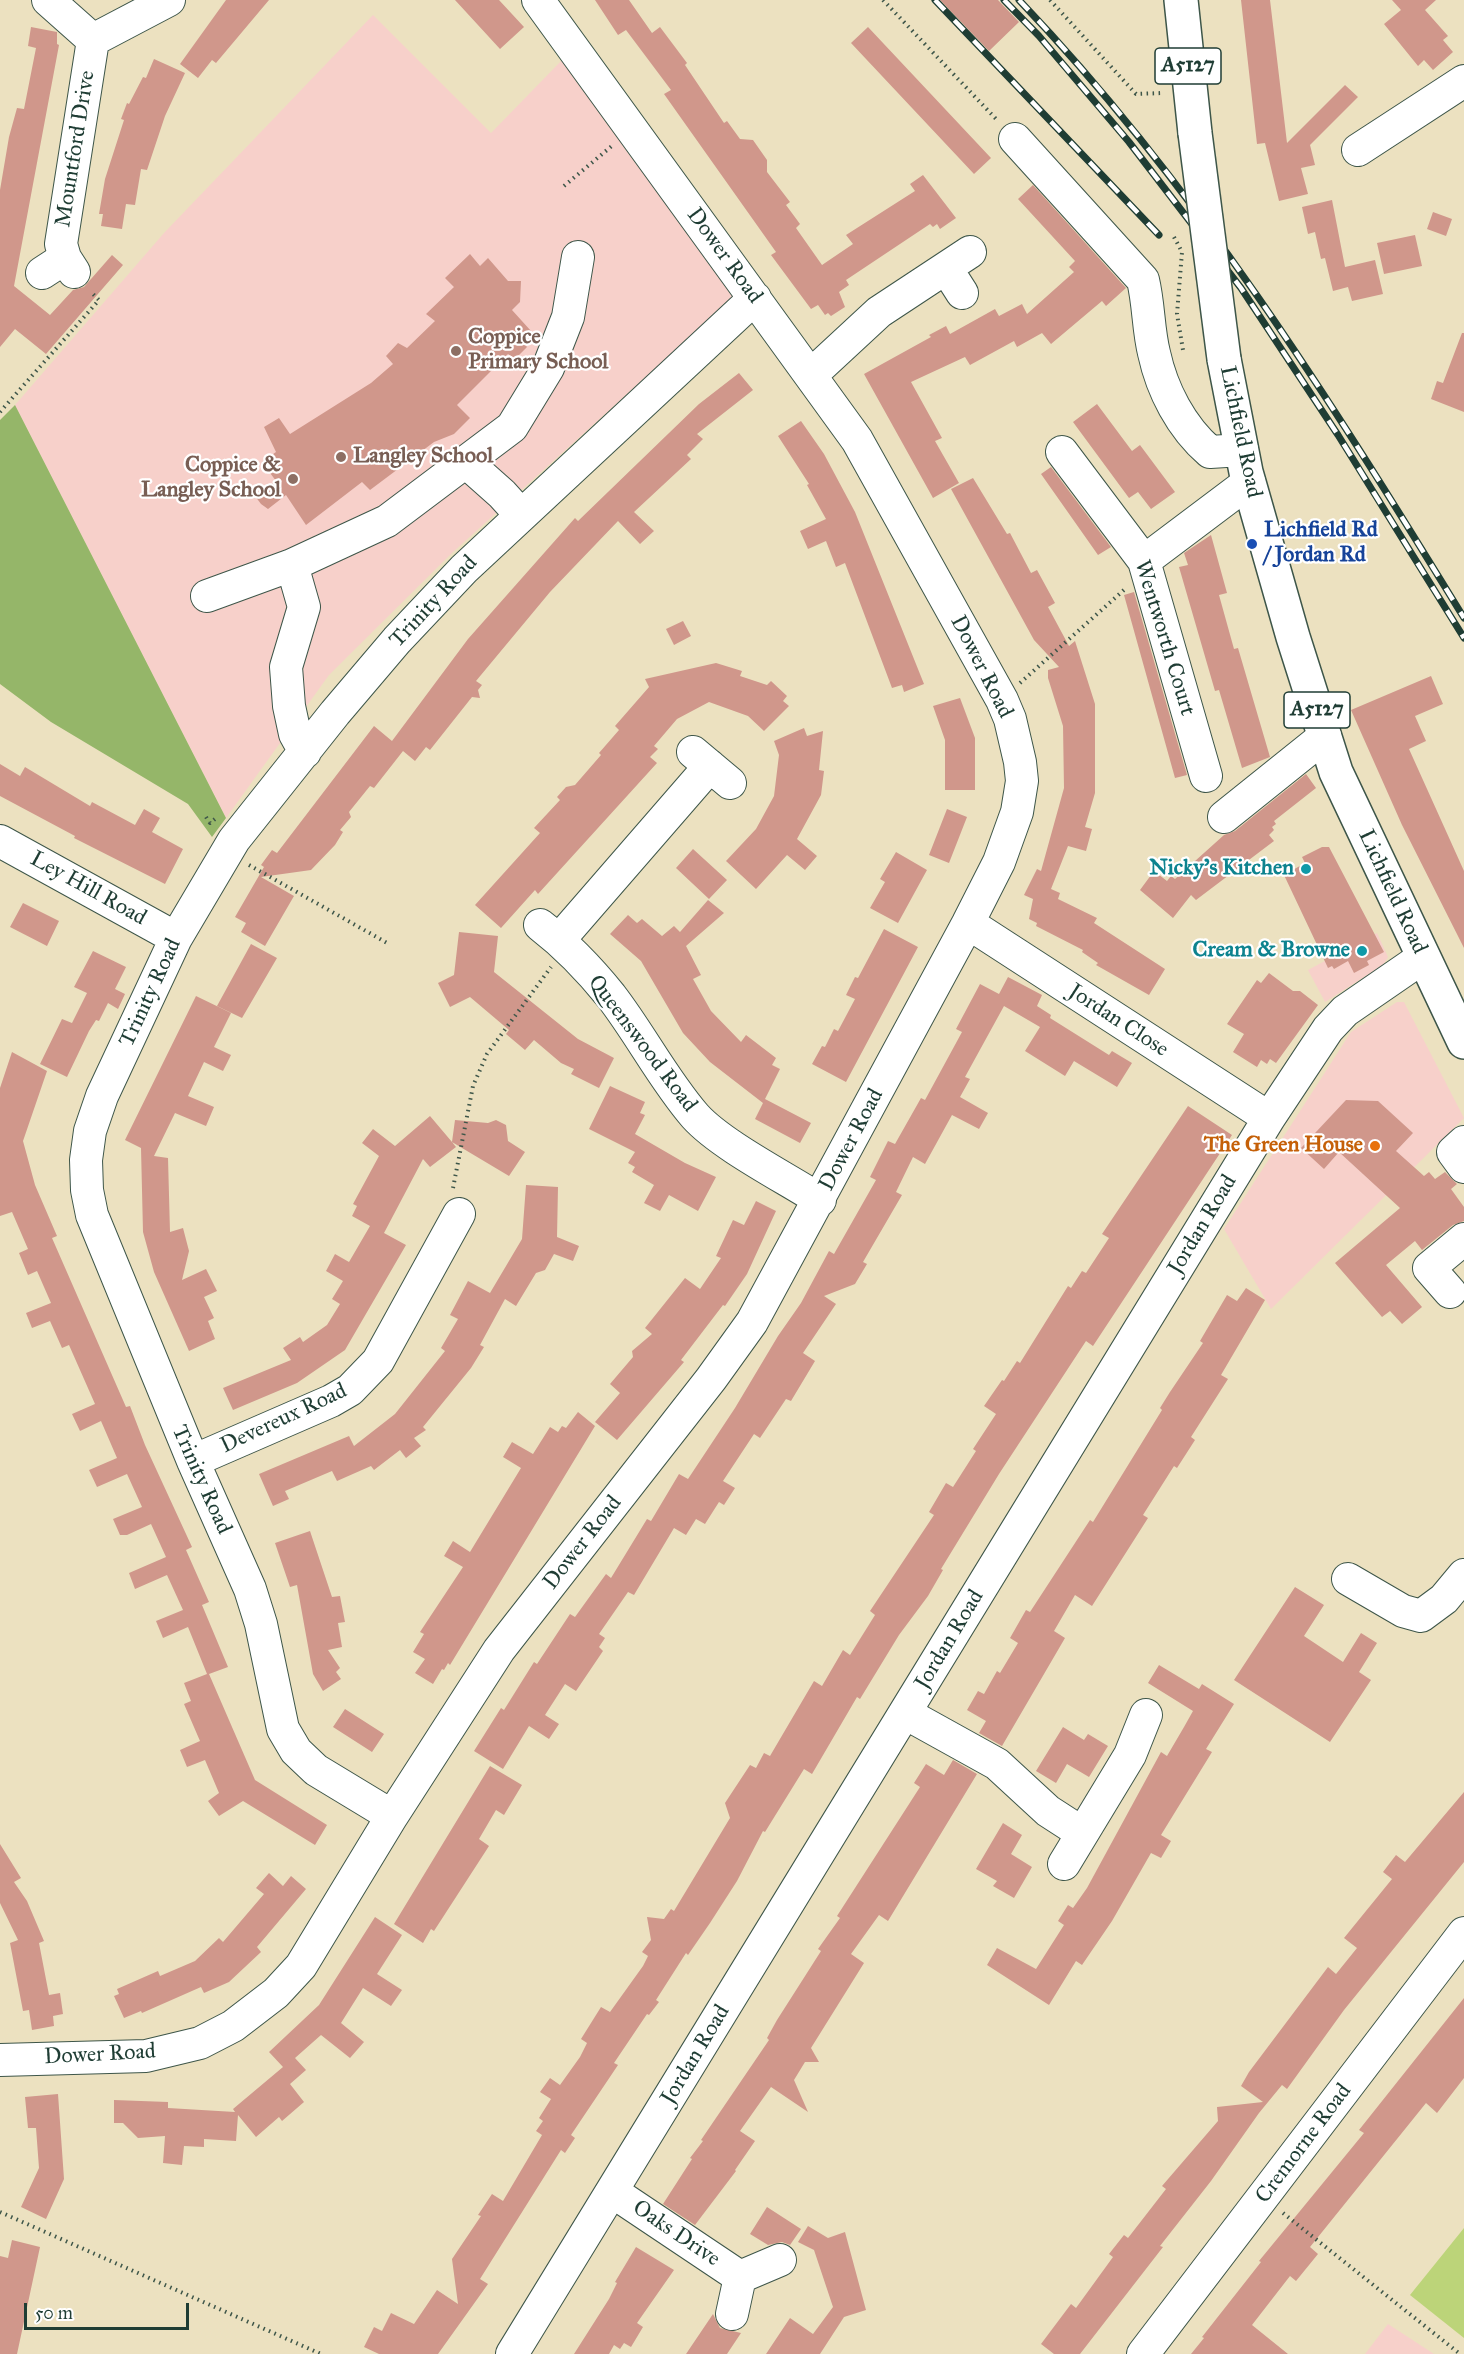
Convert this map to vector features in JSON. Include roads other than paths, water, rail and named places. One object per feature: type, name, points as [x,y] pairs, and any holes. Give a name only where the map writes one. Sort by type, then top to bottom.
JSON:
[{"type":"main road","name":"Lichfield Road","points":[[1181,0],[1195,133],[1224,359],[1249,482],[1293,638],[1336,772],[1422,958],[1464,1042]]},
{"type":"street","name":"Mountford Drive","points":[[48,0],[93,40]]},
{"type":"street","name":"Mountford Drive","points":[[93,40],[169,0]]},
{"type":"street","name":"Dower Road","points":[[0,2060],[146,2056],[200,2043],[232,2026],[276,1993],[301,1966],[392,1816],[499,1650],[711,1379],[752,1322],[968,923],[999,862],[1017,812],[1022,781],[1020,762],[1010,719],[1002,700],[857,440],[538,0]]},
{"type":"street","name":"Mountford Drive","points":[[60,268],[61,244],[93,40]]},
{"type":"street","points":[[1358,150],[1464,81]]},
{"type":"street","points":[[1015,139],[1143,280],[1149,301],[1154,353],[1168,398],[1197,441],[1210,452],[1242,450]]},
{"type":"street","points":[[207,596],[292,565],[387,521],[512,427],[548,368],[568,317],[578,257]]},
{"type":"street","points":[[811,375],[879,312],[959,271]]},
{"type":"street","name":"Trinity Road","points":[[392,1816],[316,1770],[296,1750],[283,1729],[261,1624],[250,1589],[193,1461],[103,1247],[87,1190],[90,1131],[102,1096],[176,938],[234,840],[397,640],[464,569],[755,298]]},
{"type":"street","name":"Wentworth Court","points":[[1062,452],[1145,565],[1206,776]]},
{"type":"street","points":[[466,462],[502,494],[521,515]]},
{"type":"street","points":[[1145,565],[1249,482]]},
{"type":"street","points":[[292,565],[304,607],[286,667],[295,734],[305,752]]},
{"type":"street","points":[[1224,817],[1325,736]]},
{"type":"street","name":"Queenswood Road","points":[[711,767],[555,937],[610,996],[662,1074],[697,1118],[725,1140],[820,1200]]},
{"type":"street","name":"Ley Hill Road","points":[[0,841],[176,938]]},
{"type":"street","name":"Jordan Close","points":[[968,923],[1269,1118]]},
{"type":"street","name":"Jordan Road","points":[[512,2354],[1269,1118],[1328,1029],[1345,1011],[1422,958]]},
{"type":"street","points":[[1464,1142],[1453,1152],[1464,1167]]},
{"type":"street","name":"Devereux Road","points":[[193,1461],[331,1401],[350,1390],[378,1361],[457,1212]]},
{"type":"street","points":[[1450,1292],[1429,1269],[1464,1239]]},
{"type":"street","points":[[1348,1579],[1403,1611],[1421,1616],[1444,1599],[1464,1575]]},
{"type":"street","points":[[905,1713],[997,1764],[1048,1812],[1082,1833]]},
{"type":"street","points":[[1064,1863],[1098,1804],[1131,1755],[1146,1715]]},
{"type":"street","name":"Cremorne Road","points":[[1143,2354],[1464,1933]]},
{"type":"street","name":"Oaks Drive","points":[[613,2192],[740,2277]]},
{"type":"street","name":"Oaks Drive","points":[[740,2277],[780,2260]]},
{"type":"street","name":"Oaks Drive","points":[[732,2314],[740,2277]]},
{"type":"railway","points":[[935,0],[1159,235]]},
{"type":"railway","points":[[1004,0],[1039,36],[1129,142],[1241,288],[1338,435],[1464,638]]},
{"type":"railway","points":[[1019,0],[1083,71],[1203,220],[1311,376],[1464,618]]},
{"type":"place","name":"Coppice Primary School","points":[[456,351]]},
{"type":"place","name":"Langley School","points":[[341,457]]},
{"type":"place","name":"Coppice & Langley School","points":[[293,479]]},
{"type":"place","name":"Lichfield Rd / Jordan Rd","points":[[1252,544]]},
{"type":"place","name":"Nicky's Kitchen","points":[[1306,869]]},
{"type":"place","name":"Cream & Browne","points":[[1362,951]]},
{"type":"place","name":"The Green House","points":[[1375,1146]]}]
